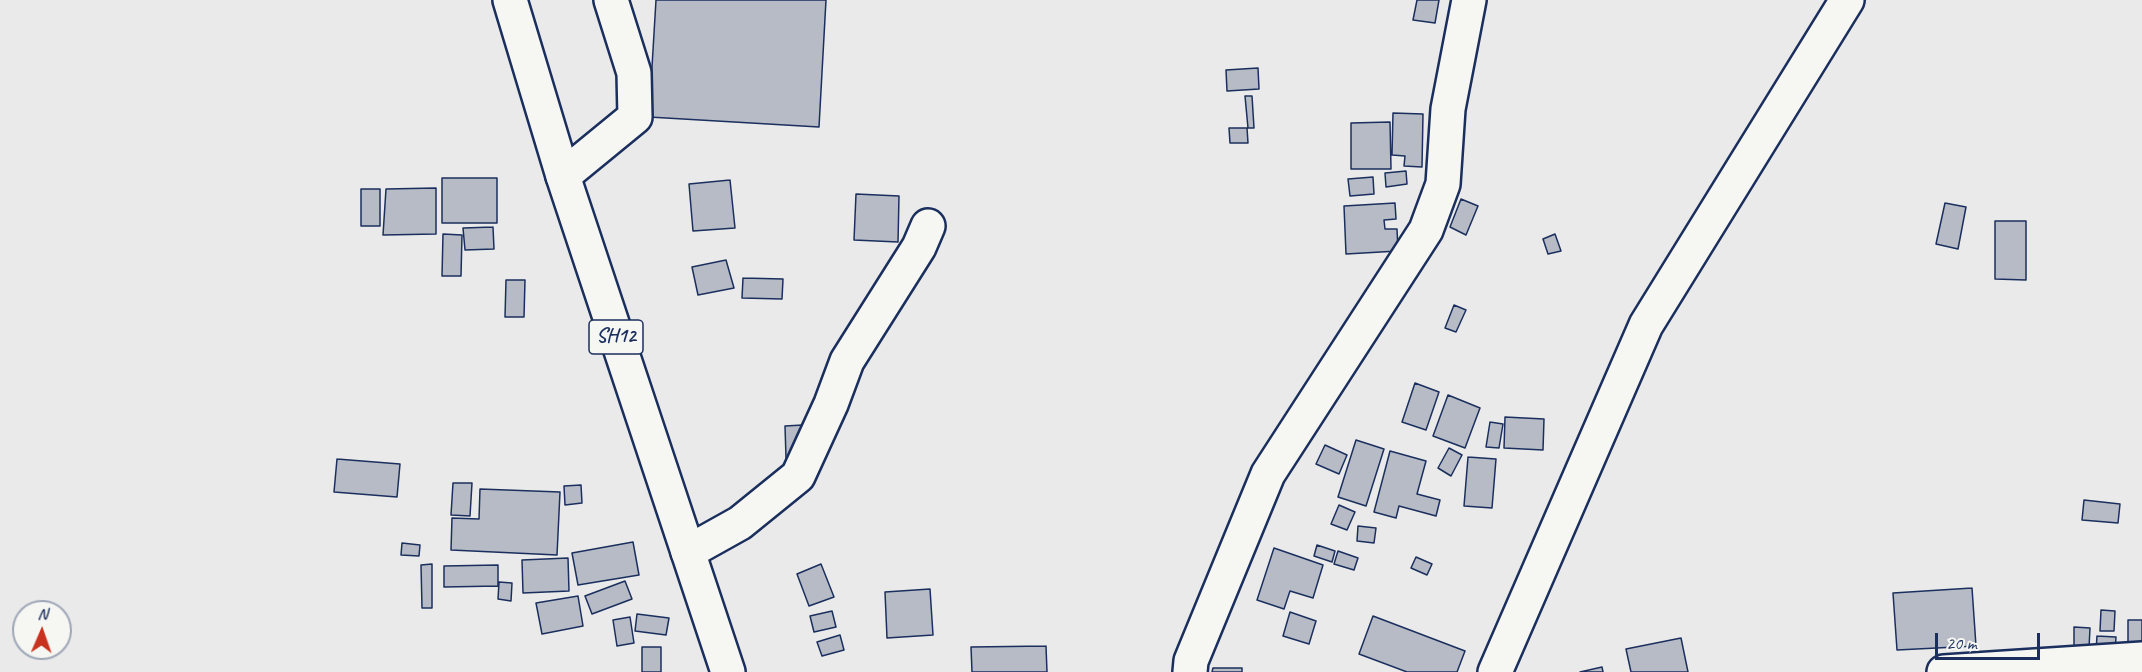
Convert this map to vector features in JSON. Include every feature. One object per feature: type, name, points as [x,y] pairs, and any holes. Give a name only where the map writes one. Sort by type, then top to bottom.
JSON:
[{"type":"street","name":"SH12","points":[[510,0],[563,176],[728,672]]},
{"type":"street","points":[[563,176],[635,117],[634,73],[611,0]]},
{"type":"street","points":[[1190,672],[1191,661],[1268,474],[1426,230],[1443,184],[1448,109],[1469,0]]},
{"type":"street","points":[[1495,672],[1646,325],[1847,0]]},
{"type":"street","points":[[688,552],[740,523],[798,476],[831,404],[847,360],[919,247],[928,226]]},
{"type":"street","points":[[1944,672],[2142,659]]},
{"type":"building","points":[[656,0],[826,0],[819,127],[649,117]]},
{"type":"building","points":[[1417,0],[1439,0],[1435,23],[1413,20]]},
{"type":"building","points":[[1258,68],[1259,89],[1227,91],[1226,70]]},
{"type":"building","points":[[1245,96],[1252,96],[1254,128],[1248,128]]},
{"type":"building","points":[[1393,113],[1423,114],[1422,167],[1404,166],[1405,156],[1392,155]]},
{"type":"building","points":[[1390,122],[1391,169],[1351,169],[1351,123]]},
{"type":"building","points":[[1229,128],[1247,128],[1248,143],[1230,143]]},
{"type":"building","points":[[1406,171],[1407,184],[1386,187],[1385,173]]},
{"type":"building","points":[[1373,177],[1374,194],[1350,196],[1348,179]]},
{"type":"building","points":[[442,178],[497,178],[497,223],[442,223]]},
{"type":"building","points":[[730,180],[735,228],[693,231],[689,184]]},
{"type":"building","points":[[436,188],[436,234],[383,235],[386,189]]},
{"type":"building","points":[[361,189],[380,189],[380,226],[361,226]]},
{"type":"building","points":[[856,194],[899,196],[898,242],[854,240]]},
{"type":"building","points":[[1461,199],[1478,206],[1466,235],[1450,227]]},
{"type":"building","points":[[1395,203],[1396,219],[1384,220],[1385,229],[1397,229],[1398,251],[1346,254],[1344,206]]},
{"type":"building","points":[[1945,203],[1966,207],[1958,249],[1936,244]]},
{"type":"building","points":[[1995,221],[2026,221],[2026,280],[1995,279]]},
{"type":"building","points":[[493,227],[494,249],[465,250],[463,228]]},
{"type":"building","points":[[443,234],[462,235],[461,276],[442,276]]},
{"type":"building","points":[[1555,234],[1561,251],[1548,254],[1543,239]]},
{"type":"building","points":[[726,260],[734,288],[698,295],[692,267]]},
{"type":"building","points":[[743,278],[783,279],[782,299],[742,298]]},
{"type":"building","points":[[506,280],[525,280],[524,317],[505,317]]},
{"type":"building","points":[[1454,305],[1466,310],[1456,332],[1445,328]]},
{"type":"building","points":[[1415,383],[1439,392],[1426,430],[1402,422]]},
{"type":"building","points":[[1448,395],[1480,408],[1465,448],[1433,436]]},
{"type":"building","points":[[1505,417],[1544,419],[1543,450],[1504,448]]},
{"type":"building","points":[[1490,422],[1503,424],[1499,448],[1486,447]]},
{"type":"building","points":[[803,425],[804,457],[786,458],[785,426]]},
{"type":"building","points":[[1356,440],[1384,449],[1366,506],[1338,497]]},
{"type":"building","points":[[1325,445],[1347,455],[1339,474],[1316,464]]},
{"type":"building","points":[[1449,448],[1462,455],[1451,476],[1438,468]]},
{"type":"building","points":[[1390,451],[1426,461],[1417,494],[1440,500],[1436,516],[1399,506],[1396,518],[1374,512]]},
{"type":"building","points":[[1468,457],[1496,459],[1492,508],[1464,506]]},
{"type":"building","points":[[337,459],[400,464],[397,497],[334,492]]},
{"type":"building","points":[[453,483],[472,483],[470,516],[451,515]]},
{"type":"building","points":[[581,485],[582,503],[565,505],[564,486]]},
{"type":"building","points":[[480,489],[560,492],[557,555],[451,550],[452,518],[479,519]]},
{"type":"building","points":[[2084,500],[2120,504],[2118,523],[2082,520]]},
{"type":"building","points":[[1339,505],[1355,512],[1347,530],[1331,524]]},
{"type":"building","points":[[1358,526],[1376,528],[1374,543],[1357,541]]},
{"type":"building","points":[[633,542],[639,575],[578,585],[572,553]]},
{"type":"building","points":[[402,543],[420,545],[419,556],[401,555]]},
{"type":"building","points":[[1317,545],[1335,551],[1332,562],[1314,556]]},
{"type":"building","points":[[1274,548],[1323,565],[1313,598],[1290,591],[1284,609],[1257,600]]},
{"type":"building","points":[[1338,551],[1358,558],[1354,570],[1334,564]]},
{"type":"building","points":[[1416,557],[1432,564],[1427,575],[1411,568]]},
{"type":"building","points":[[568,558],[569,591],[523,593],[522,560]]},
{"type":"building","points":[[432,564],[432,608],[422,608],[421,565]]},
{"type":"building","points":[[821,564],[834,597],[809,606],[797,574]]},
{"type":"building","points":[[498,565],[498,586],[444,587],[444,566]]},
{"type":"building","points":[[625,581],[632,599],[592,614],[585,596]]},
{"type":"building","points":[[499,582],[512,583],[511,601],[498,599]]},
{"type":"building","points":[[1972,588],[1976,646],[1897,650],[1893,593]]},
{"type":"building","points":[[930,589],[933,635],[887,638],[885,592]]},
{"type":"building","points":[[578,596],[583,626],[542,634],[536,603]]},
{"type":"building","points":[[2101,610],[2115,611],[2114,631],[2100,631]]},
{"type":"building","points":[[832,611],[836,627],[814,632],[810,616]]},
{"type":"building","points":[[1290,612],[1316,621],[1309,644],[1283,636]]},
{"type":"building","points":[[637,614],[669,618],[666,635],[635,631]]},
{"type":"building","points":[[1373,616],[1465,651],[1457,672],[1407,672],[1359,654]]},
{"type":"building","points":[[630,617],[634,643],[617,646],[613,620]]},
{"type":"building","points":[[2128,620],[2142,620],[2142,651],[2128,651]]},
{"type":"building","points":[[2074,627],[2090,628],[2089,648],[2074,648]]},
{"type":"building","points":[[840,635],[844,650],[822,656],[817,642]]},
{"type":"building","points":[[2097,636],[2116,637],[2115,652],[2096,651]]},
{"type":"building","points":[[1681,638],[1688,672],[1631,672],[1626,649]]},
{"type":"building","points":[[1046,646],[1047,672],[972,672],[971,647]]},
{"type":"building","points":[[642,647],[661,647],[661,672],[642,672]]},
{"type":"building","points":[[1602,667],[1603,672],[1580,672]]},
{"type":"building","points":[[1213,668],[1242,668],[1242,672],[1212,672]]}]
